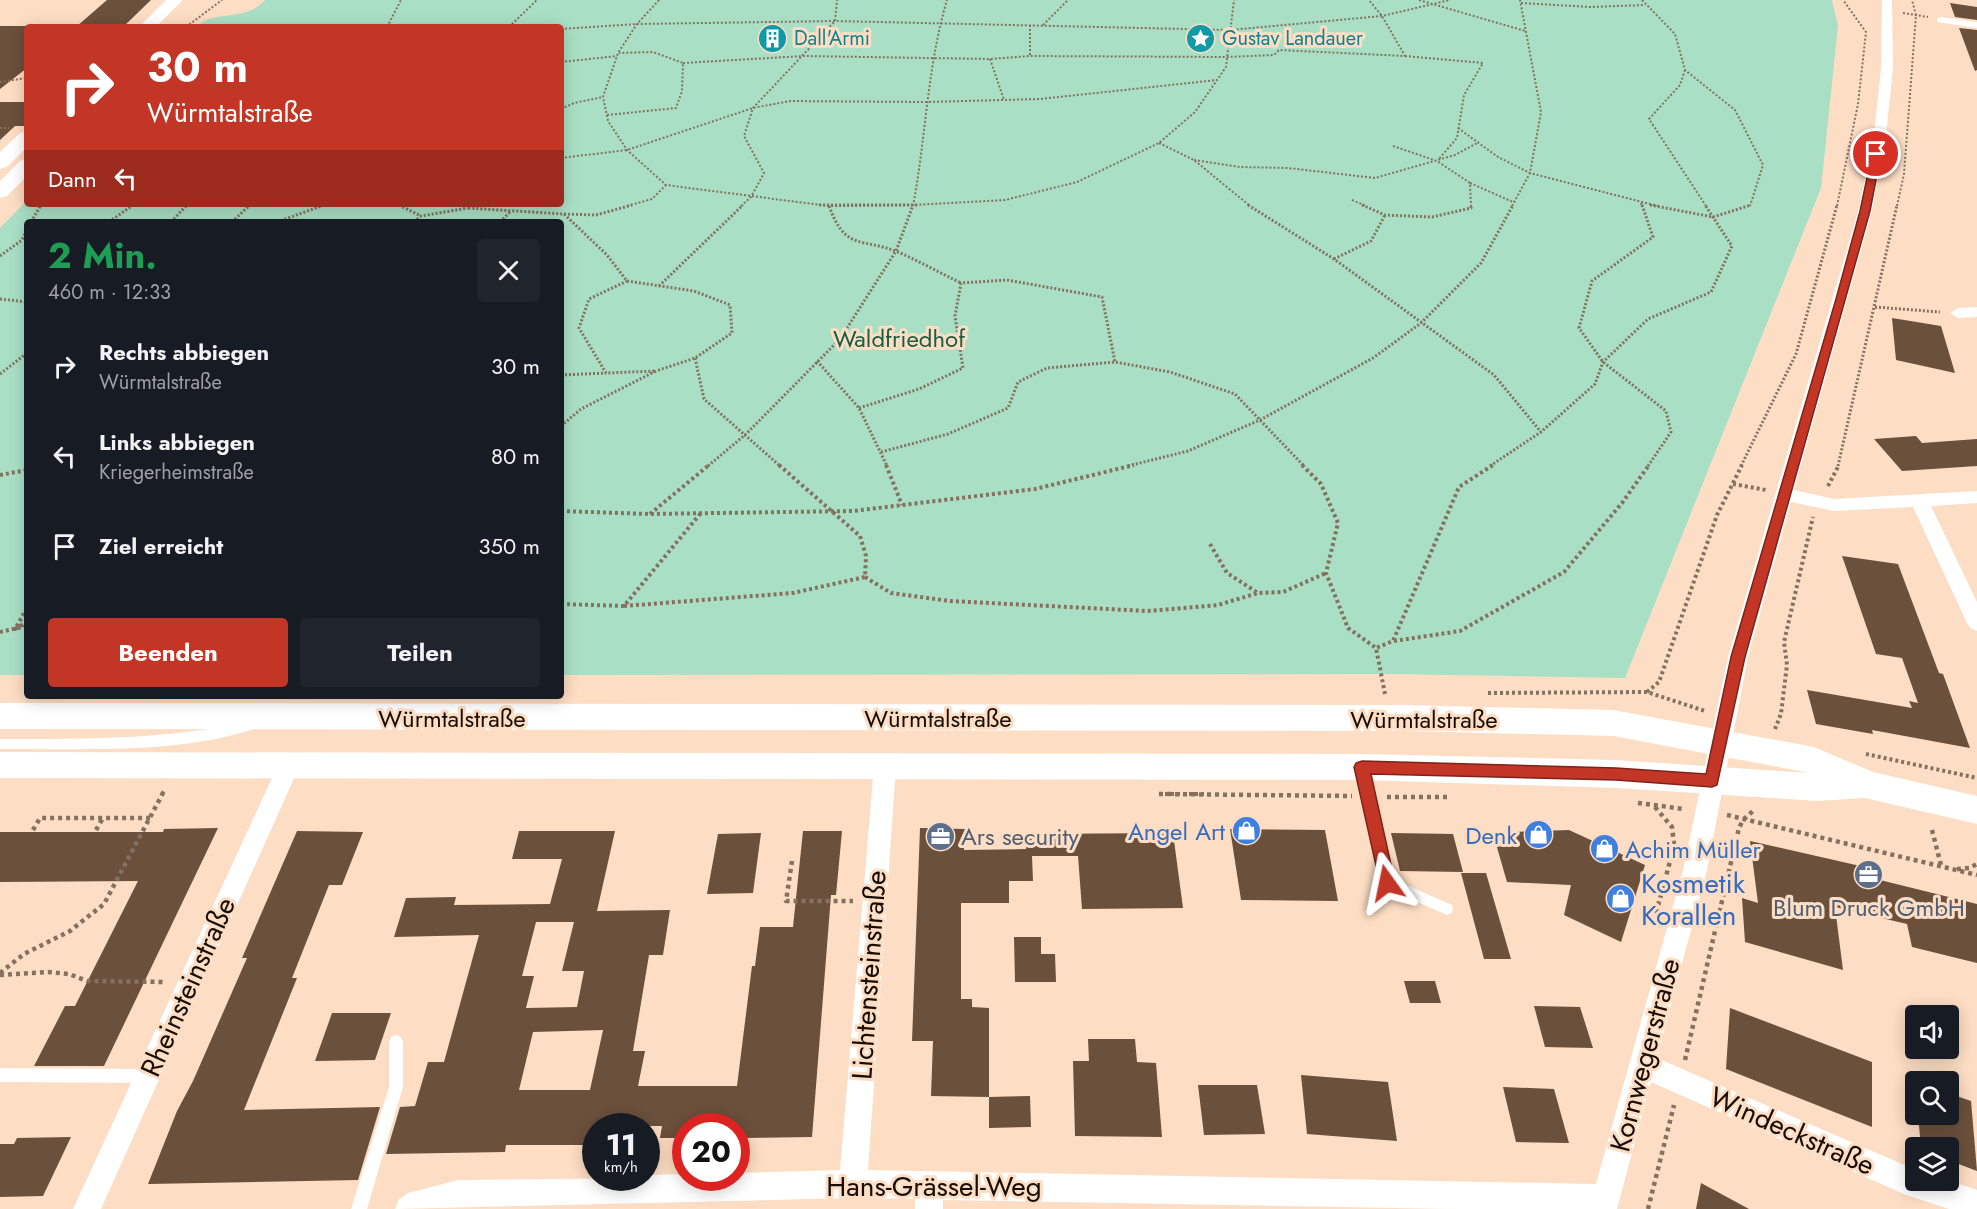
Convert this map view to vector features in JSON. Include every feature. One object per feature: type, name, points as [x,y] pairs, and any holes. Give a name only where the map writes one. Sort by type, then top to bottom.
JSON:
[{"type":"main road","points":[[152,23],[176,0]]},
{"type":"main road","points":[[152,23],[183,23]]},
{"type":"main road","points":[[0,163],[24,140]]},
{"type":"main road","points":[[0,192],[24,168]]},
{"type":"main road","name":"Würmtalstraße","points":[[0,716],[1543,720],[1613,723],[1716,761],[1817,788],[1868,785],[1977,810]]},
{"type":"main road","points":[[516,766],[545,748],[547,741],[544,733],[531,718]]},
{"type":"main road","name":"Würmtalstraße","points":[[0,765],[1362,767],[1616,774],[1716,761]]},
{"type":"street","name":"Kornwegerstraße","points":[[1604,1204],[1695,870],[1738,657],[1865,211],[1880,135],[1887,69],[1888,6]]},
{"type":"street","points":[[1941,20],[1977,25]]},
{"type":"street","points":[[1958,314],[1977,312]]},
{"type":"street","points":[[1784,494],[1834,505],[1977,497]]},
{"type":"street","points":[[1919,500],[1977,623]]},
{"type":"street","name":"Rheinsteinstraße","points":[[87,1209],[289,765]]},
{"type":"street","name":"Lichtensteinstraße","points":[[853,1184],[885,766]]},
{"type":"street","name":"Windeckstraße","points":[[1642,1065],[1906,1181],[1977,1204]]},
{"type":"street","name":"Hans-Grässel-Weg","points":[[409,1209],[418,1203],[458,1194],[853,1184],[930,1197],[1604,1204]]},
{"type":"lane","points":[[0,744],[193,739],[281,718]]},
{"type":"lane","points":[[1362,767],[1387,883],[1447,909]]},
{"type":"lane","points":[[359,1209],[396,1087],[396,1042]]},
{"type":"lane","points":[[0,1075],[148,1076]]},
{"type":"path","points":[[183,23],[204,14],[222,0]]},
{"type":"path","points":[[389,24],[401,0]]},
{"type":"path","points":[[512,24],[537,0]]},
{"type":"path","points":[[659,0],[637,24],[618,55],[603,97],[608,121],[627,150],[666,185],[829,206],[913,205],[1005,200],[1077,182],[1159,143],[1195,112],[1226,67],[1234,0]]},
{"type":"path","points":[[660,286],[752,197],[764,173],[744,136],[753,108],[835,21],[837,0]]},
{"type":"path","points":[[650,514],[746,434],[840,339],[896,250],[913,205],[926,102],[940,23],[947,0]]},
{"type":"path","points":[[1042,26],[1068,0]]},
{"type":"path","points":[[1369,0],[1382,16],[1405,56]]},
{"type":"path","points":[[1419,0],[1525,31]]},
{"type":"path","points":[[564,29],[637,24],[835,21],[1230,30],[1382,16],[1450,0]]},
{"type":"path","points":[[1393,641],[1459,487],[1541,432],[1595,384],[1603,362],[1648,319],[1712,291],[1731,246],[1649,119],[1680,85],[1685,70],[1675,34],[1642,0]]},
{"type":"path","points":[[1647,692],[1659,682],[1717,515],[1796,354],[1843,183],[1858,104],[1866,32],[1844,0]]},
{"type":"path","points":[[1783,735],[1773,732],[1781,714],[1787,665],[1784,642],[1810,526],[1839,464],[1904,174],[1916,15],[1911,6],[1912,0]]},
{"type":"path","points":[[564,511],[701,514],[835,511],[1035,489],[1188,451],[1260,420],[1373,358],[1421,323],[1481,263],[1530,173],[1541,112],[1520,1],[1591,7],[1646,5]]},
{"type":"path","points":[[1888,6],[1941,20]]},
{"type":"path","points":[[1030,25],[1030,56]]},
{"type":"path","points":[[564,62],[653,52],[683,63],[804,56],[990,59],[1030,56],[1227,57],[1274,55],[1279,50],[1405,56],[1483,63],[1464,95],[1457,138],[1437,161]]},
{"type":"path","points":[[990,59],[1004,100]]},
{"type":"path","points":[[607,115],[676,108],[682,91],[683,63]]},
{"type":"path","points":[[1458,128],[1498,158],[1530,173],[1641,203],[1713,216],[1751,206],[1763,165],[1735,110],[1685,70]]},
{"type":"path","points":[[0,82],[24,78]]},
{"type":"path","points":[[564,158],[627,150],[753,108],[790,101],[1004,100],[1095,94],[1217,80]]},
{"type":"path","points":[[564,108],[574,103],[603,97]]},
{"type":"path","points":[[1194,160],[1240,167],[1288,168],[1375,178],[1455,155],[1479,142]]},
{"type":"path","points":[[1159,143],[1194,160],[1250,206],[1334,259],[1494,375],[1541,432]]},
{"type":"path","points":[[1393,146],[1437,161],[1470,183],[1514,202]]},
{"type":"path","points":[[1352,200],[1385,215],[1432,217],[1472,208],[1470,183]]},
{"type":"path","points":[[476,207],[511,212],[596,215],[652,199],[666,185]]},
{"type":"path","points":[[1376,648],[1393,641],[1460,631],[1564,572],[1622,503],[1671,432],[1666,411],[1603,362],[1579,328],[1592,281],[1653,237],[1641,203]]},
{"type":"path","points":[[829,206],[837,227],[859,243],[896,250],[961,283],[1007,280],[1102,297],[1115,362]]},
{"type":"path","points":[[113,219],[130,207]]},
{"type":"path","points":[[174,219],[185,207]]},
{"type":"path","points":[[235,219],[248,207]]},
{"type":"path","points":[[285,219],[318,207]]},
{"type":"path","points":[[404,207],[421,216]]},
{"type":"path","points":[[418,219],[421,216],[464,207]]},
{"type":"path","points":[[503,219],[511,212]]},
{"type":"path","points":[[564,214],[607,255],[627,281]]},
{"type":"path","points":[[1334,259],[1371,241],[1385,215]]},
{"type":"path","points":[[0,256],[24,236]]},
{"type":"path","points":[[564,423],[580,409],[656,371],[694,358],[732,333],[730,305],[694,291],[627,281],[609,288],[589,300],[579,328],[606,373]]},
{"type":"path","points":[[859,408],[919,389],[963,368],[956,316],[961,283]]},
{"type":"path","points":[[0,299],[24,302]]},
{"type":"path","points":[[1875,307],[1958,314]]},
{"type":"path","points":[[694,358],[704,399],[835,511],[860,536],[866,556],[865,577]]},
{"type":"path","points":[[0,373],[24,359]]},
{"type":"path","points":[[817,361],[859,408],[881,452],[902,505]]},
{"type":"path","points":[[881,452],[948,434],[1008,408],[1018,382],[1047,368],[1115,362],[1170,372],[1235,394],[1321,484],[1338,523],[1326,573],[1347,628],[1376,648],[1385,694]]},
{"type":"path","points":[[564,375],[656,371]]},
{"type":"path","points":[[0,475],[24,471]]},
{"type":"path","points":[[1733,484],[1784,494]]},
{"type":"path","points":[[624,606],[701,514]]},
{"type":"path","points":[[1209,544],[1227,573],[1258,593]]},
{"type":"path","points":[[564,604],[624,606],[793,592],[865,577],[891,593],[950,601],[1147,611],[1218,605],[1258,593],[1282,592],[1326,573]]},
{"type":"path","points":[[15,628],[24,613]]},
{"type":"path","points":[[0,632],[24,625]]},
{"type":"path","points":[[1855,752],[1977,778]]},
{"type":"path","points":[[0,974],[12,960],[68,932],[90,918],[104,904],[165,789]]},
{"type":"path","points":[[1706,812],[1977,875]]},
{"type":"path","points":[[33,830],[40,818],[150,818]]},
{"type":"path","points":[[96,830],[103,818]]},
{"type":"path","points":[[1648,1209],[1743,820]]},
{"type":"path","points":[[1932,830],[1941,865]]},
{"type":"path","points":[[792,861],[786,901],[875,900]]},
{"type":"path","points":[[1956,869],[1969,868],[1977,864]]},
{"type":"path","points":[[0,974],[48,972],[69,974],[87,981],[190,983]]},
{"type":"green space","name":"Waldfriedhof","points":[[265,0],[1832,0],[1838,26],[1821,188],[1625,678],[1391,674],[564,675],[564,219],[24,219],[24,675],[0,675],[0,228],[24,203],[24,207],[564,207],[564,24],[200,24],[211,18],[239,14],[257,7]]},
{"type":"building","points":[[107,0],[151,0],[126,24],[79,24]]},
{"type":"building","points":[[1950,3],[1977,7],[1977,20],[1955,17]]},
{"type":"building","points":[[0,26],[24,26],[24,70],[0,89]]},
{"type":"building","points":[[1959,28],[1977,30],[1977,70],[1975,71]]},
{"type":"building","points":[[0,102],[24,102],[24,126],[15,126],[0,140]]},
{"type":"building","points":[[1892,318],[1941,326],[1955,373],[1896,360]]},
{"type":"building","points":[[1916,436],[1922,443],[1977,439],[1977,466],[1902,471],[1874,439]]},
{"type":"building","points":[[1842,556],[1898,564],[1939,673],[1943,674],[1970,748],[1872,730],[1873,734],[1816,724],[1807,690],[1912,708],[1909,701],[1918,703],[1902,658],[1876,654]]},
{"type":"building","points":[[218,828],[104,1066],[34,1066],[65,1006],[75,1006],[138,881],[0,882],[0,832],[163,832],[164,829]]},
{"type":"building","points":[[920,828],[965,829],[964,850],[1026,849],[1026,834],[1173,833],[1183,908],[1082,909],[1078,856],[1032,856],[1033,881],[1009,881],[1009,903],[961,903],[961,999],[972,999],[972,1007],[989,1008],[989,1097],[931,1096],[933,1041],[912,1041]]},
{"type":"building","points":[[1230,829],[1325,830],[1338,901],[1241,900]]},
{"type":"building","points":[[1569,830],[1645,865],[1621,942],[1564,915],[1571,885],[1507,882],[1494,837],[1510,838],[1508,832]]},
{"type":"building","points":[[297,831],[363,832],[342,885],[329,885],[292,978],[297,978],[244,1110],[380,1107],[358,1180],[148,1184],[177,1111],[193,1081],[247,958],[242,958]]},
{"type":"building","points":[[519,831],[615,831],[597,911],[670,910],[663,955],[649,955],[633,1051],[645,1051],[638,1086],[737,1086],[752,966],[755,966],[760,927],[793,927],[803,831],[842,831],[836,895],[831,895],[812,1137],[750,1138],[750,1113],[672,1113],[672,1138],[660,1138],[662,1126],[660,1126],[660,1113],[582,1113],[582,1145],[506,1145],[505,1152],[386,1154],[400,1107],[415,1106],[428,1062],[444,1062],[479,935],[394,937],[406,898],[456,897],[454,905],[550,904],[562,859],[512,859]],"holes":[[[536,922],[574,922],[562,971],[584,971],[577,1007],[526,1008],[534,976],[522,976]],[[603,1030],[590,1090],[519,1090],[533,1032]]]},
{"type":"building","points":[[761,833],[753,893],[707,894],[718,834]]},
{"type":"building","points":[[1391,833],[1453,834],[1463,872],[1400,871]]},
{"type":"building","points":[[1750,841],[1878,870],[1880,880],[1977,904],[1977,963],[1912,947],[1907,924],[1835,907],[1843,970],[1745,942],[1742,898],[1758,903]]},
{"type":"building","points":[[1461,873],[1486,873],[1511,959],[1484,959]]},
{"type":"building","points":[[1014,937],[1041,937],[1041,954],[1055,954],[1056,982],[1015,982]]},
{"type":"building","points":[[1404,981],[1435,981],[1441,1003],[1410,1003]]},
{"type":"building","points":[[1534,1006],[1580,1007],[1593,1048],[1545,1047]]},
{"type":"building","points":[[1730,1008],[1872,1062],[1872,1127],[1726,1069]]},
{"type":"building","points":[[332,1013],[391,1013],[375,1060],[315,1061]]},
{"type":"building","points":[[1088,1039],[1135,1039],[1137,1062],[1156,1063],[1162,1137],[1075,1136],[1073,1061],[1089,1061]]},
{"type":"building","points":[[1301,1075],[1388,1082],[1397,1141],[1307,1134]]},
{"type":"building","points":[[1198,1085],[1257,1085],[1265,1134],[1204,1135]]},
{"type":"building","points":[[1503,1087],[1554,1089],[1569,1143],[1516,1142]]},
{"type":"building","points":[[1030,1096],[1031,1127],[989,1128],[989,1097]]},
{"type":"building","points":[[1959,1097],[1971,1101],[1977,1171],[1959,1164],[1959,1137],[1920,1137],[1919,1125],[1959,1125]]},
{"type":"building","points":[[71,1137],[43,1196],[0,1197],[0,1144],[14,1144],[17,1138]]},
{"type":"building","points":[[1701,1183],[1749,1209],[1696,1209]]},
{"type":"place","name":"Dall'Armi","points":[[773,38]]},
{"type":"place","name":"Gustav Landauer","points":[[1201,38]]},
{"type":"place","name":"Angel Art","points":[[1246,831]]},
{"type":"place","name":"Denk","points":[[1538,835]]},
{"type":"place","name":"Ars security","points":[[940,836]]},
{"type":"place","name":"Achim Müller","points":[[1604,849]]},
{"type":"place","name":"Blum Druck GmbH","points":[[1869,874]]},
{"type":"place","name":"Kosmetik Korallen","points":[[1620,899]]},
{"type":"route","points":[[1387,883],[1362,767],[1616,774],[1712,781],[1738,657],[1842,299],[1865,211],[1876,154]]}]
